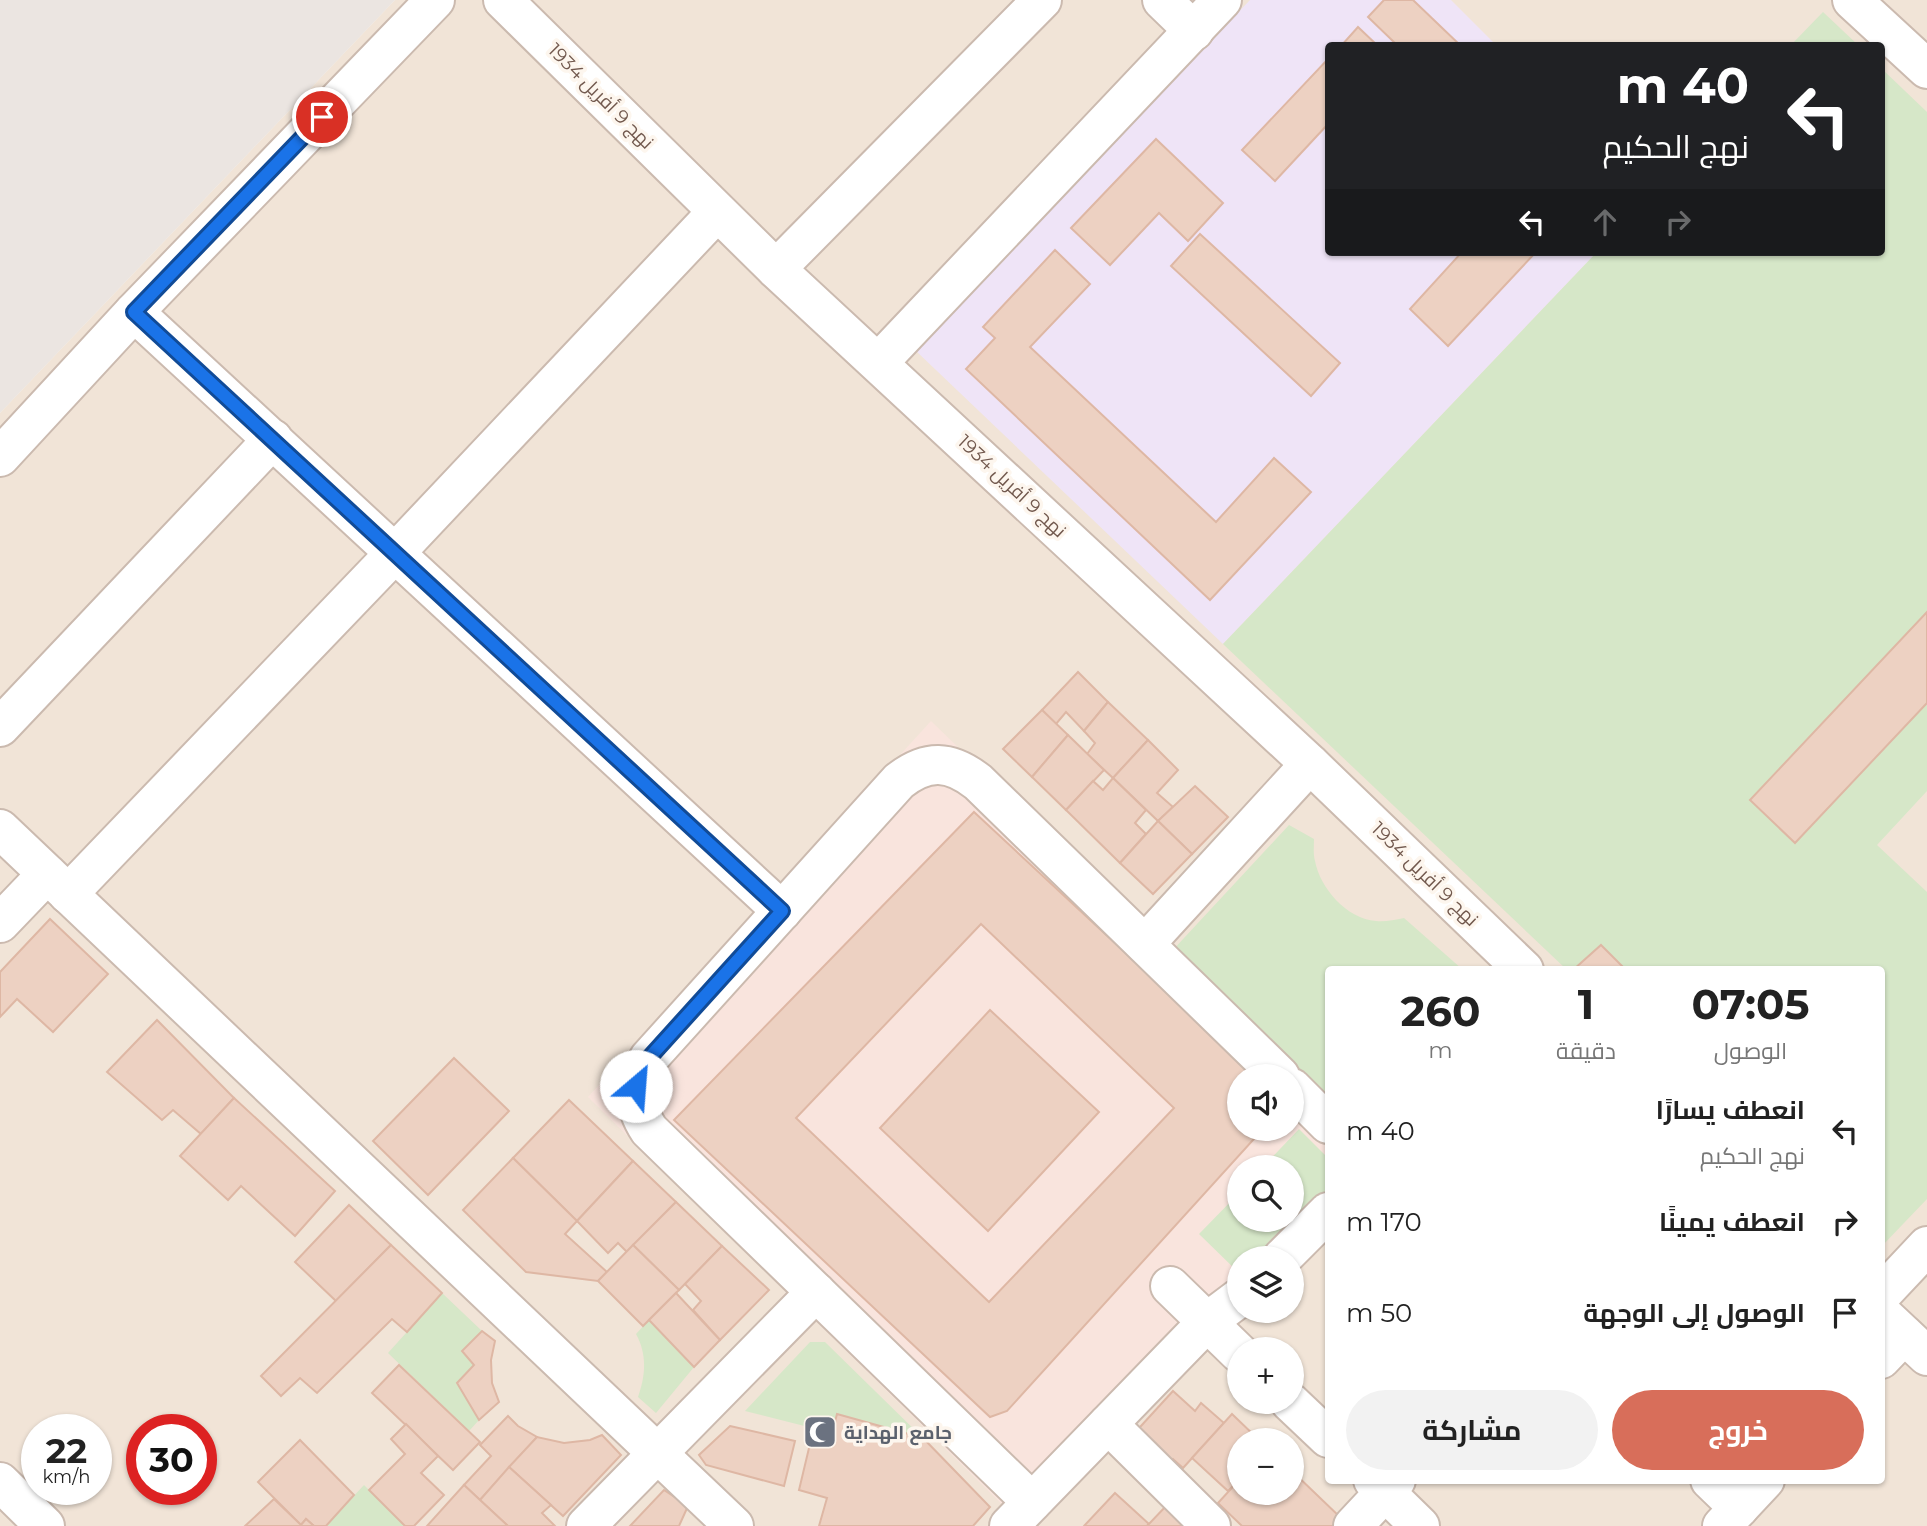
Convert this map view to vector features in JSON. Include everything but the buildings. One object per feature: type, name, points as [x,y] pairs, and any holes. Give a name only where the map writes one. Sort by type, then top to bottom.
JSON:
[{"type":"street","points":[[0,457],[134,312],[435,0]]},
{"type":"street","name":"نهج 9 أفريل 1934","points":[[503,0],[776,269],[1310,764],[1520,966]]},
{"type":"street","points":[[776,269],[1042,0]]},
{"type":"street","points":[[1162,0],[1194,31]]},
{"type":"street","points":[[879,362],[1222,0]]},
{"type":"street","points":[[1852,0],[1927,69]]},
{"type":"street","points":[[0,923],[57,884],[396,552],[717,212]]},
{"type":"street","points":[[134,312],[782,911]]},
{"type":"street","points":[[0,727],[272,439]]},
{"type":"street","points":[[1145,944],[1310,764]]},
{"type":"street","points":[[1227,1307],[1207,1322],[1021,1514],[816,1292],[649,1130],[640,1116],[636,1086],[649,1058],[900,781],[913,771],[930,765],[947,765],[964,771],[978,782],[1268,1064]]},
{"type":"street","points":[[0,830],[734,1526]]},
{"type":"street","points":[[1304,1100],[1325,1121]]},
{"type":"street","points":[[1294,1246],[1325,1215]]},
{"type":"street","points":[[1885,1291],[1927,1246]]},
{"type":"street","points":[[1170,1286],[1227,1341]]},
{"type":"street","points":[[586,1526],[816,1292]]},
{"type":"street","points":[[1303,1414],[1325,1435]]},
{"type":"street","points":[[1108,1424],[1212,1526]]},
{"type":"street","points":[[0,1482],[46,1526]]},
{"type":"street","points":[[1353,1526],[1385,1484],[1420,1526]]},
{"type":"street","points":[[1712,1484],[1730,1517],[1761,1484]]},
{"type":"shaded area","points":[[0,0],[395,0],[0,413]]},
{"type":"shaded area","points":[[395,0],[1927,0],[1927,1526],[0,1526],[0,413]]},
{"type":"shaded area","points":[[1250,0],[1451,0],[1493,42],[1325,42],[1325,256],[1593,256],[1223,644],[915,350]]},
{"type":"shaded area","points":[[931,721],[1285,1064],[1227,1064],[1227,1141],[1304,1141],[1304,1083],[1325,1103],[1325,1215],[1304,1226],[1304,1155],[1227,1155],[1227,1232],[1292,1232],[1263,1246],[1227,1246],[1227,1320],[1024,1526],[588,1097]]},
{"type":"green space","points":[[1823,12],[1855,42],[1794,42]]},
{"type":"green space","points":[[1885,72],[1927,112],[1927,791],[1877,845],[1927,892],[1927,1199],[1885,1243],[1885,966],[1563,966],[1223,644],[1593,256],[1885,256]]},
{"type":"green space","points":[[1289,825],[1314,839],[1314,856],[1318,871],[1329,891],[1345,908],[1355,915],[1376,921],[1404,918],[1459,966],[1325,966],[1325,1098],[1304,1078],[1304,1064],[1289,1064],[1171,952]]},
{"type":"green space","points":[[1304,1134],[1325,1155],[1325,1198],[1304,1220],[1304,1155],[1274,1155],[1288,1141],[1304,1141]]},
{"type":"green space","points":[[1227,1205],[1227,1232],[1292,1232],[1279,1246],[1227,1246],[1227,1261],[1199,1234]]},
{"type":"green space","points":[[442,1293],[482,1331],[463,1351],[474,1365],[479,1420],[469,1431],[388,1353]]},
{"type":"green space","points":[[649,1320],[694,1367],[656,1413],[638,1397],[644,1365],[636,1334]]},
{"type":"green space","points":[[810,1342],[825,1342],[923,1438],[838,1414],[832,1433],[745,1411]]},
{"type":"green space","points":[[364,1485],[405,1526],[326,1526]]},
{"type":"place","name":"جامع الهداية","points":[[820,1432]]},
{"type":"route","points":[[322,117],[134,312],[782,911],[649,1058],[636,1086]]}]
